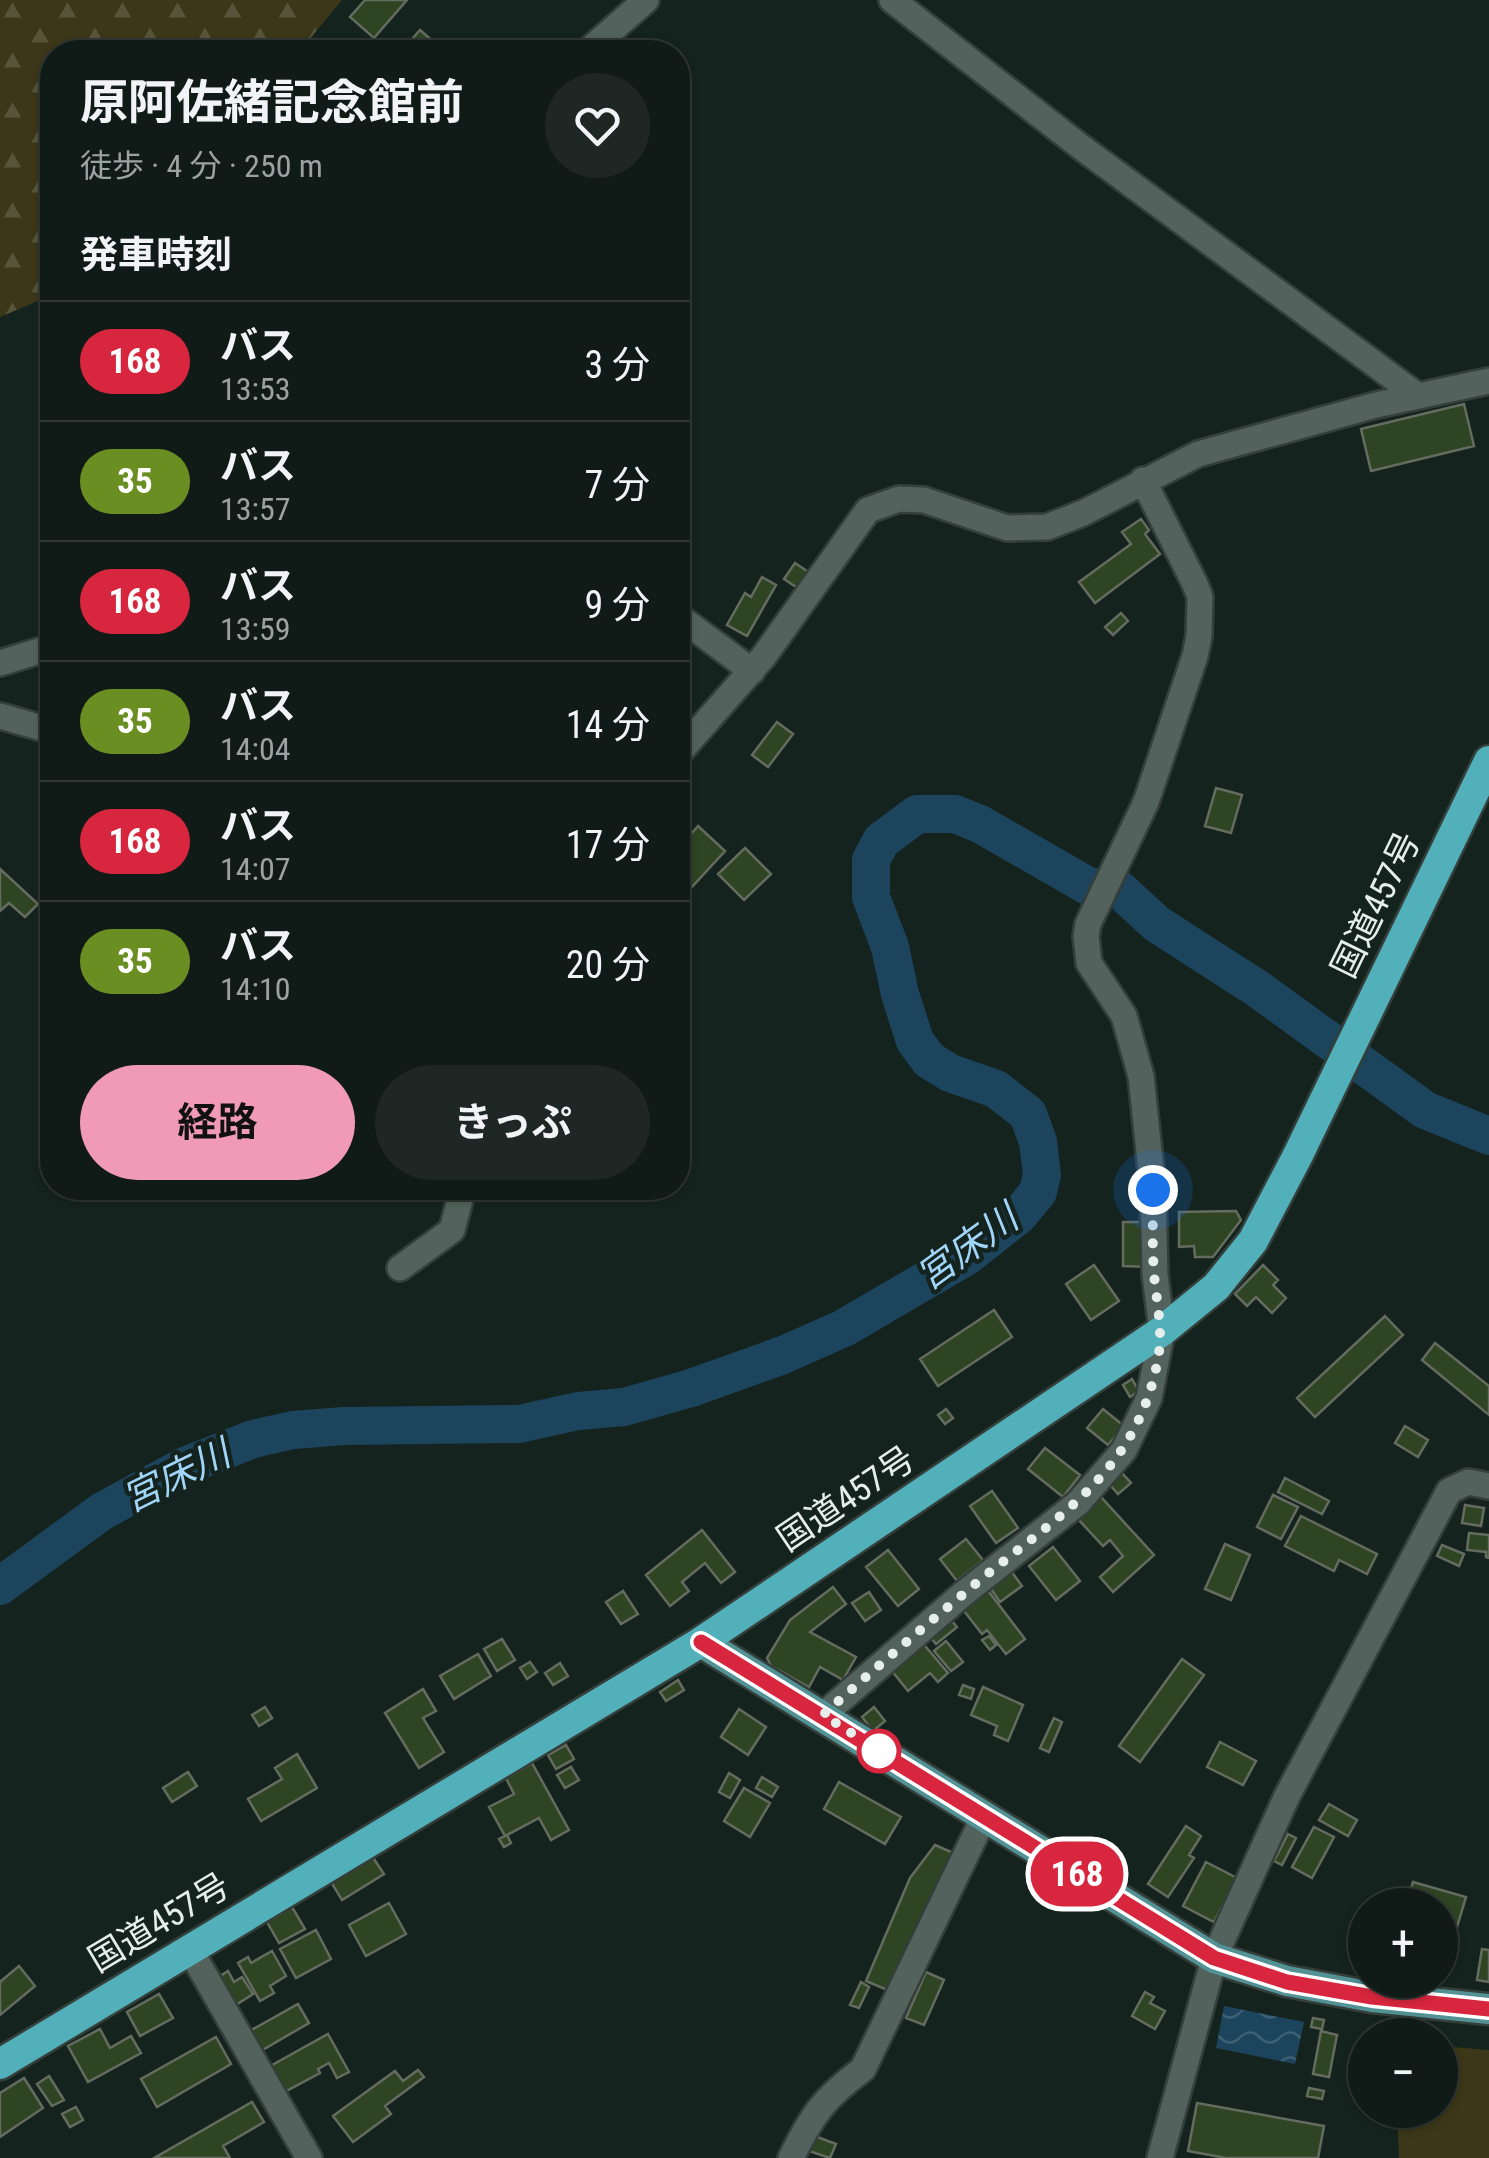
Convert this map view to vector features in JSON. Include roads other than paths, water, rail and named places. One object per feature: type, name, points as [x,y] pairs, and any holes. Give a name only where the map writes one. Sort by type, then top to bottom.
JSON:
[{"type":"highway","name":"国道457号","points":[[0,2064],[701,1642],[1162,1332],[1216,1288],[1253,1241],[1489,762]]},
{"type":"main road","points":[[701,1642],[1214,1958],[1287,1982],[1372,1997],[1489,2009]]},
{"type":"street","points":[[601,40],[646,0]]},
{"type":"street","points":[[892,0],[1082,148],[1418,396]]},
{"type":"street","points":[[690,741],[752,671],[868,510],[899,499],[924,500],[1007,528],[1047,527],[1214,449],[1489,381]]},
{"type":"street","points":[[823,1715],[963,1594],[1078,1503],[1124,1450],[1149,1398],[1162,1332],[1154,1274],[1153,1190],[1142,1076],[1124,1016],[1090,963],[1086,936],[1136,826],[1199,636],[1200,596],[1143,480]]},
{"type":"street","points":[[690,625],[752,671]]},
{"type":"street","points":[[0,663],[40,651]]},
{"type":"street","points":[[0,716],[40,728]]},
{"type":"street","points":[[400,1268],[452,1230],[460,1200]]},
{"type":"street","points":[[1160,2158],[1214,1958],[1287,1796],[1450,1491],[1468,1482],[1489,1486]]},
{"type":"street","points":[[791,2158],[810,2120],[831,2093],[863,2069],[984,1818]]},
{"type":"street","points":[[190,1948],[309,2158]]},
{"type":"water","points":[[1224,2006],[1304,2022],[1295,2064],[1216,2048]]},
{"type":"waterway","name":"宮床川","points":[[0,1586],[101,1512],[185,1466],[253,1439],[293,1430],[344,1426],[519,1424],[578,1411],[624,1407],[691,1388],[844,1328],[967,1256],[1019,1215],[1038,1192],[1042,1175],[1038,1142],[1028,1114],[996,1089],[950,1073],[929,1060],[915,1041],[890,947],[871,897],[871,860],[881,841],[917,814],[955,814],[980,824],[1088,886],[1120,890],[1157,924],[1258,989],[1425,1110],[1489,1136]]}]
